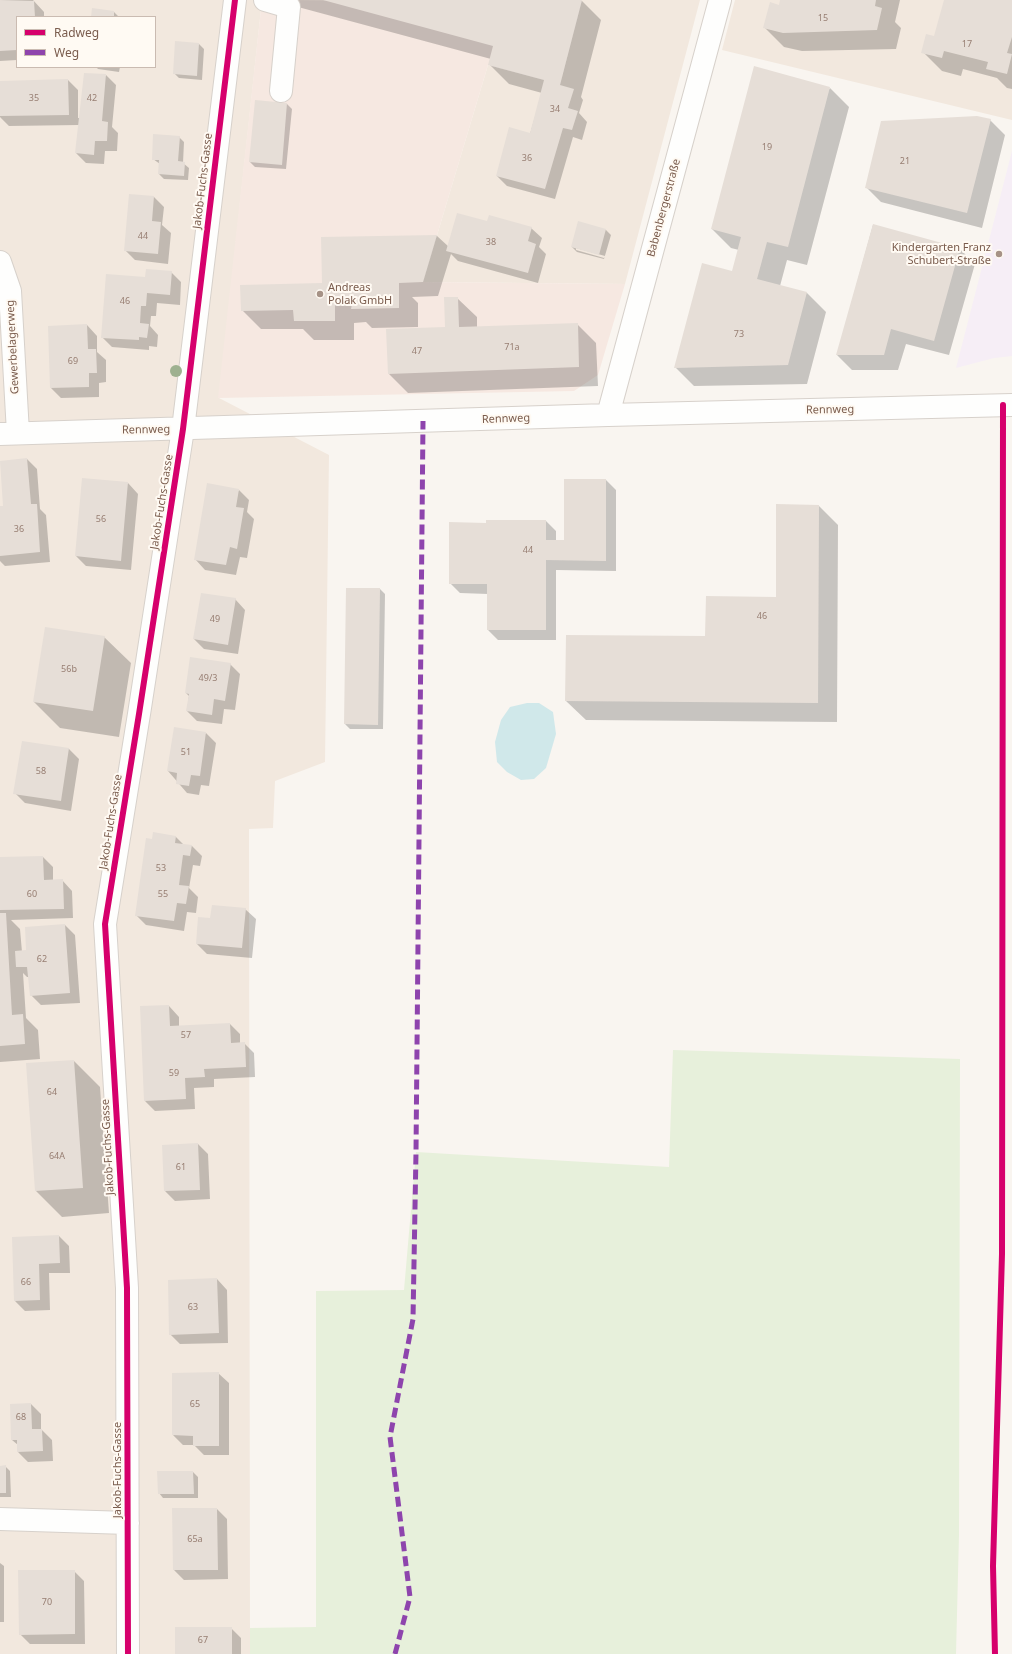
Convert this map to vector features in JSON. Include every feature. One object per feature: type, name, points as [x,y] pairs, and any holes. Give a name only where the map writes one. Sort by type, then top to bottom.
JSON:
[{"type":"street","name":"Jakob-Fuchs-Gasse","points":[[128,1654],[127,1288],[105,924],[183,429],[235,0]]},
{"type":"street","points":[[265,0],[290,7],[281,91]]},
{"type":"street","name":"Babenbergerstraße","points":[[608,415],[720,0]]},
{"type":"street","name":"Gewerbelagerweg","points":[[0,262],[10,291],[9,434]]},
{"type":"street","name":"Rennweg","points":[[9,434],[608,415],[1012,405]]},
{"type":"street","points":[[0,1519],[128,1523]]},
{"type":"shaded area","points":[[0,0],[262,0],[219,398],[329,455],[325,762],[275,781],[273,828],[249,829],[250,1654],[0,1654]]},
{"type":"shaded area","points":[[262,0],[582,0],[560,84],[488,65],[423,282],[625,284],[598,375],[574,391],[218,398]]},
{"type":"shaded area","points":[[582,0],[700,0],[625,284],[423,282],[488,65],[560,84]]},
{"type":"shaded area","points":[[735,0],[1012,0],[1012,120],[722,50]]},
{"type":"shaded area","name":"Kindergarten Franz Schubert-Straße","points":[[1012,151],[1012,356],[994,358],[956,368]]},
{"type":"green space","points":[[673,1050],[960,1059],[959,1535],[956,1654],[250,1654],[250,1628],[316,1627],[316,1291],[404,1290],[416,1152],[669,1167]]},
{"type":"water","points":[[527,703],[539,703],[553,712],[556,734],[546,768],[534,779],[521,780],[507,772],[497,762],[495,742],[501,720],[510,707]]},
{"type":"building","points":[[0,0],[34,1],[35,16],[16,16],[16,50],[0,51]]},
{"type":"building","points":[[323,0],[582,0],[560,85],[574,89],[568,108],[578,111],[572,130],[563,128],[545,189],[496,176],[509,127],[530,133],[544,80],[488,65],[493,46]]},
{"type":"building","points":[[780,0],[876,0],[875,6],[882,8],[877,30],[783,33],[763,28],[770,2],[779,5]]},
{"type":"building","points":[[944,0],[1012,0],[1012,37],[1007,53],[1012,54],[1007,74],[986,69],[988,62],[944,51],[942,58],[921,53],[926,34],[934,36]]},
{"type":"building","points":[[92,8],[114,11],[114,16],[91,16]]},
{"type":"building","points":[[175,41],[199,43],[197,76],[173,74]]},
{"type":"building","points":[[754,66],[830,87],[788,247],[767,242],[757,279],[807,292],[788,365],[674,368],[702,263],[732,271],[741,237],[711,229]]},
{"type":"building","points":[[84,73],[106,74],[102,121],[108,122],[107,141],[95,141],[94,155],[75,153]]},
{"type":"building","points":[[68,79],[69,115],[0,116],[0,81]]},
{"type":"building","points":[[255,100],[287,103],[282,165],[249,162]]},
{"type":"building","points":[[977,116],[991,119],[967,213],[865,188],[881,121]]},
{"type":"building","points":[[153,134],[180,136],[178,161],[185,162],[184,176],[158,174],[159,160],[152,160]]},
{"type":"building","points":[[129,194],[154,196],[152,221],[161,222],[158,254],[124,251]]},
{"type":"building","points":[[457,213],[487,221],[489,215],[532,227],[528,241],[536,244],[528,273],[446,251]]},
{"type":"building","points":[[578,221],[606,229],[599,255],[571,247]]},
{"type":"building","points":[[873,224],[960,248],[934,341],[891,329],[884,355],[836,355]]},
{"type":"building","points":[[437,235],[423,282],[399,283],[399,308],[351,309],[352,304],[335,304],[335,321],[294,321],[293,310],[241,311],[240,285],[322,283],[321,237]]},
{"type":"building","points":[[146,269],[172,271],[170,295],[147,293],[146,306],[141,306],[140,323],[149,324],[147,338],[139,337],[139,340],[101,338],[106,274],[145,277]]},
{"type":"building","points":[[444,297],[458,297],[459,327],[578,323],[579,367],[388,374],[386,329],[445,327]]},
{"type":"building","points":[[87,324],[88,349],[96,349],[97,373],[89,373],[89,387],[50,388],[48,326]]},
{"type":"building","points":[[27,458],[31,504],[37,504],[40,552],[0,556],[0,506],[3,506],[0,461]]},
{"type":"building","points":[[82,478],[128,482],[121,561],[75,556]]},
{"type":"building","points":[[564,479],[606,479],[606,561],[546,560],[546,630],[487,630],[487,584],[449,584],[449,522],[486,523],[486,520],[546,520],[546,540],[564,540]]},
{"type":"building","points":[[207,483],[239,489],[236,507],[244,508],[237,549],[230,547],[226,565],[194,560]]},
{"type":"building","points":[[776,504],[819,505],[818,703],[565,701],[566,635],[705,636],[706,596],[776,597]]},
{"type":"building","points":[[346,588],[380,588],[378,725],[344,724]]},
{"type":"building","points":[[201,593],[236,598],[228,645],[193,639]]},
{"type":"building","points":[[45,627],[105,636],[93,711],[33,702]]},
{"type":"building","points":[[190,657],[231,663],[225,701],[214,699],[212,715],[186,711],[189,694],[185,693]]},
{"type":"building","points":[[174,727],[206,732],[200,776],[191,775],[189,786],[176,784],[177,773],[167,771]]},
{"type":"building","points":[[22,741],[69,748],[61,801],[13,794]]},
{"type":"building","points":[[153,832],[176,836],[175,843],[192,845],[190,856],[183,855],[179,885],[189,886],[186,904],[177,903],[174,921],[135,916],[146,838],[152,839]]},
{"type":"building","points":[[43,856],[44,880],[63,879],[64,909],[0,910],[0,857]]},
{"type":"building","points":[[212,905],[246,908],[242,948],[196,944],[198,917],[210,918]]},
{"type":"building","points":[[0,913],[6,913],[12,1015],[23,1014],[25,1044],[0,1046]]},
{"type":"building","points":[[65,924],[70,993],[30,996],[27,967],[16,967],[15,951],[26,950],[25,927]]},
{"type":"building","points":[[169,1005],[170,1026],[230,1023],[231,1043],[245,1042],[246,1067],[204,1069],[205,1077],[185,1078],[186,1099],[144,1101],[140,1006]]},
{"type":"building","points":[[74,1060],[83,1188],[35,1191],[26,1063]]},
{"type":"building","points":[[198,1143],[200,1190],[164,1191],[162,1145]]},
{"type":"building","points":[[59,1235],[60,1263],[39,1264],[40,1300],[14,1301],[12,1237]]},
{"type":"building","points":[[217,1278],[219,1333],[169,1335],[168,1280]]},
{"type":"building","points":[[219,1372],[219,1446],[193,1446],[193,1436],[172,1435],[172,1373]]},
{"type":"building","points":[[31,1403],[32,1429],[42,1429],[43,1451],[17,1452],[17,1440],[11,1440],[10,1404]]},
{"type":"building","points":[[6,1465],[6,1493],[0,1493],[0,1466]]},
{"type":"building","points":[[157,1471],[193,1471],[194,1494],[158,1494]]},
{"type":"building","points":[[172,1508],[217,1508],[218,1570],[173,1570]]},
{"type":"building","points":[[18,1570],[75,1570],[75,1634],[19,1635]]},
{"type":"building","points":[[175,1627],[232,1627],[232,1654],[175,1654]]},
{"type":"marked path","points":[[395,1654],[410,1597],[390,1437],[413,1319],[423,421]]},
{"type":"cycle path","points":[[128,1654],[127,1288],[105,924],[183,429],[235,0]]},
{"type":"cycle path","points":[[995,1654],[993,1566],[1002,1254],[1003,405]]},
{"type":"place","name":"Kindergarten Franz Schubert-Straße","points":[[999,254]]},
{"type":"place","name":"Andreas Polak GmbH","points":[[320,294]]}]
